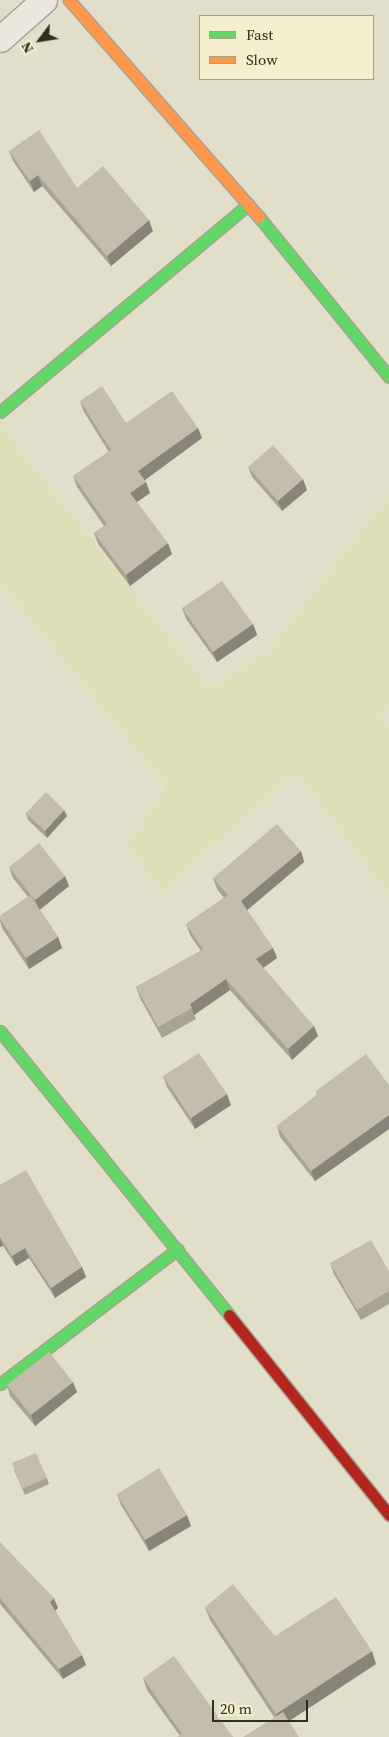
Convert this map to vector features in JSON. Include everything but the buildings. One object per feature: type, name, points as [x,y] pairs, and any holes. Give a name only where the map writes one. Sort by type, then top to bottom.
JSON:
[{"type":"street","points":[[0,39],[44,0]]},
{"type":"street","points":[[70,0],[249,204],[389,377]]},
{"type":"street","points":[[0,412],[249,204]]},
{"type":"street","points":[[0,1031],[178,1249],[389,1515]]},
{"type":"street","points":[[0,1384],[178,1249]]},
{"type":"green space","points":[[0,424],[210,688],[268,651],[389,495],[389,708],[378,715],[389,727],[389,896],[296,773],[161,892],[127,846],[166,786],[0,583]]},
{"type":"traffic: fast","points":[[0,412],[249,204]]},
{"type":"traffic: fast","points":[[259,217],[389,377]]},
{"type":"traffic: fast","points":[[0,1031],[229,1315]]},
{"type":"traffic: fast","points":[[0,1384],[178,1249]]},
{"type":"traffic: slow","points":[[69,0],[259,217]]},
{"type":"traffic: jam","points":[[229,1315],[389,1515]]}]
